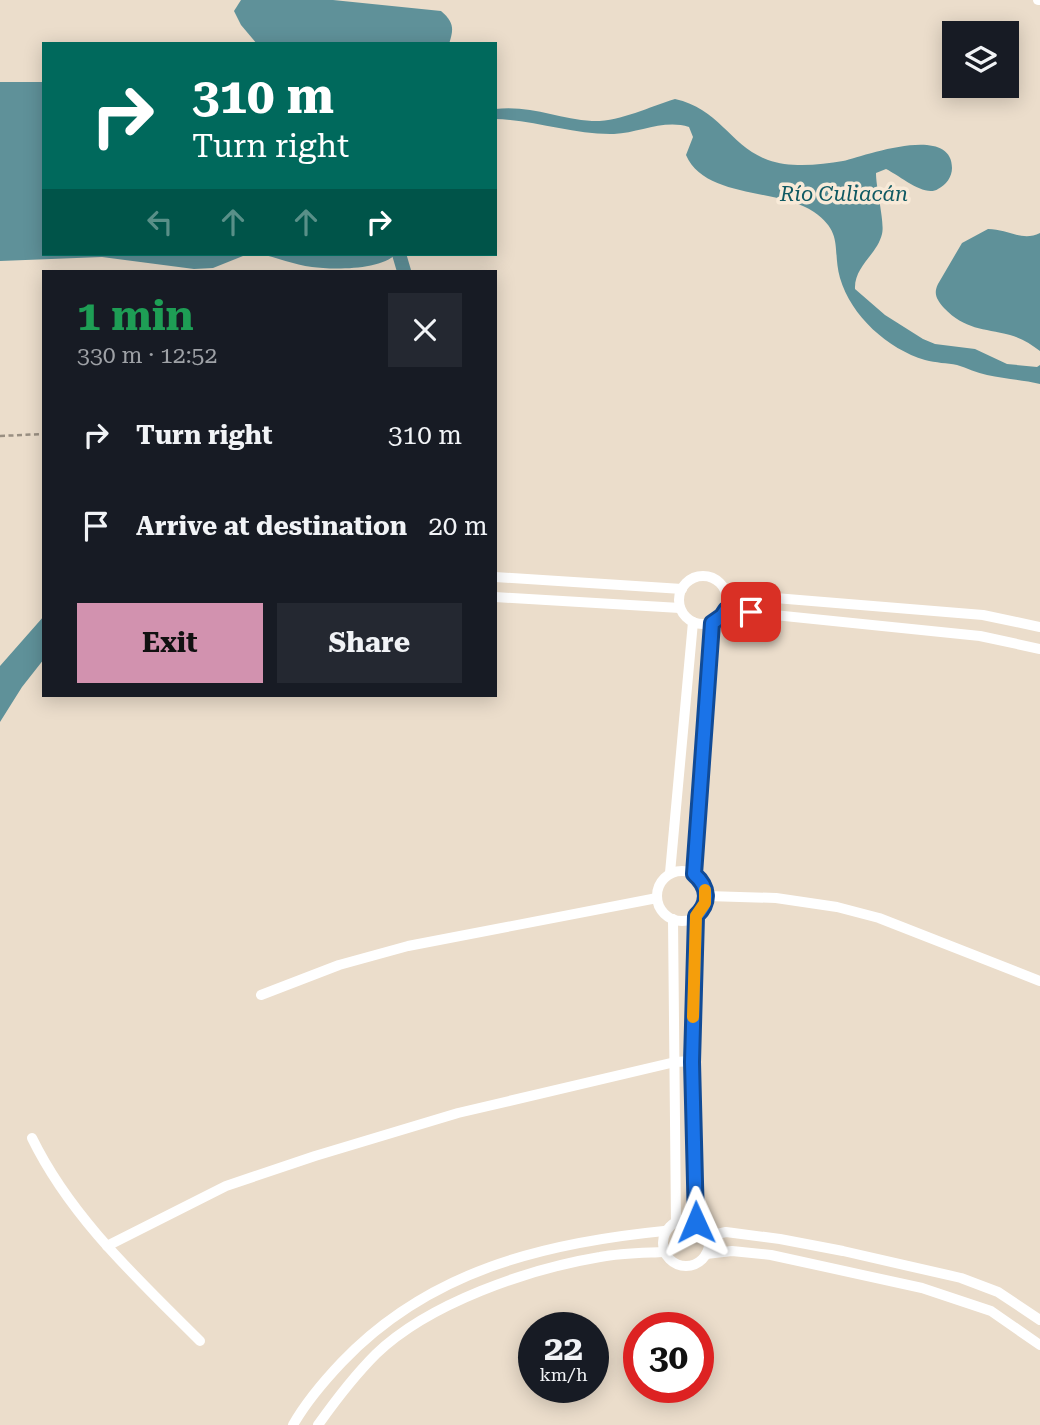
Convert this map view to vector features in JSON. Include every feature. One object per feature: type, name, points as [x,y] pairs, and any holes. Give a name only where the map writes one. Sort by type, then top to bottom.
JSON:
[{"type":"street","points":[[705,576],[719,582],[726,591],[726,610],[712,623],[701,625],[693,622],[680,608],[680,594],[689,580],[705,576]]},
{"type":"street","points":[[497,577],[682,589]]},
{"type":"street","points":[[726,591],[775,598],[983,615],[1040,627]]},
{"type":"street","points":[[497,597],[680,608]]},
{"type":"street","points":[[726,610],[980,636],[1040,649]]},
{"type":"street","points":[[980,636],[983,615]]},
{"type":"street","points":[[670,873],[687,871],[701,880],[706,895],[702,911],[689,920],[673,919],[660,909],[657,898],[659,886],[670,873],[693,622]]},
{"type":"street","points":[[694,874],[712,623]]},
{"type":"street","points":[[706,895],[795,901],[869,916],[1040,981]]},
{"type":"street","points":[[261,995],[339,965],[408,946],[657,898]]},
{"type":"street","points":[[696,916],[692,1062],[696,1222]]},
{"type":"street","points":[[673,919],[676,1222]]},
{"type":"street","points":[[107,1246],[226,1186],[315,1156],[458,1113],[675,1062],[692,1062]]},
{"type":"street","points":[[32,1138],[57,1184],[107,1246],[201,1341]]},
{"type":"street","points":[[293,1425],[334,1371],[362,1341],[429,1293],[514,1258],[592,1239],[664,1231],[676,1222],[690,1220],[702,1226],[708,1236],[709,1247],[706,1254],[696,1264],[682,1266],[674,1263],[664,1252],[664,1231]]},
{"type":"street","points":[[708,1236],[726,1231],[843,1251],[961,1278],[998,1292],[1040,1320]]},
{"type":"street","points":[[706,1254],[732,1251],[771,1255],[922,1288],[991,1311],[1040,1345]]},
{"type":"street","points":[[318,1425],[377,1354],[434,1314],[492,1286],[553,1266],[602,1256],[664,1252]]},
{"type":"street","points":[[991,1311],[998,1292]]},
{"type":"street","points":[[387,1321],[399,1337]]},
{"type":"path","points":[[0,436],[42,434]]},
{"type":"water","points":[[241,0],[333,0],[441,11],[451,22],[452,34],[450,42],[255,42],[241,25],[234,11]]},
{"type":"water","points":[[0,82],[42,82],[42,256],[243,256],[213,268],[194,269],[102,257],[0,261]]},
{"type":"water","name":"Río Culiacán","points":[[675,99],[703,111],[755,154],[777,163],[795,165],[843,161],[905,146],[938,147],[948,155],[952,168],[950,178],[938,189],[926,191],[886,169],[876,173],[882,234],[858,274],[855,289],[885,315],[935,344],[975,349],[1007,364],[1040,365],[1040,384],[925,360],[885,339],[862,318],[845,292],[830,227],[814,212],[799,204],[726,186],[709,179],[696,169],[686,155],[693,137],[689,127],[670,125],[599,134],[497,119],[497,109],[533,111],[592,121],[623,117]]},
{"type":"water","points":[[988,229],[1021,236],[1040,233],[1040,351],[1014,336],[959,321],[936,297],[938,284],[962,243]]},
{"type":"water","points":[[267,256],[393,256],[379,263],[356,268],[305,266]]},
{"type":"water","points":[[42,618],[42,662],[0,722],[0,666]]},
{"type":"waterway","points":[[400,256],[404,270]]},
{"type":"slow traffic","points":[[693,1017],[696,916],[705,903],[705,890]]},
{"type":"route","points":[[696,1222],[692,1062],[696,916],[702,911],[706,895],[705,887],[694,874],[712,623],[726,610],[751,612]]}]
